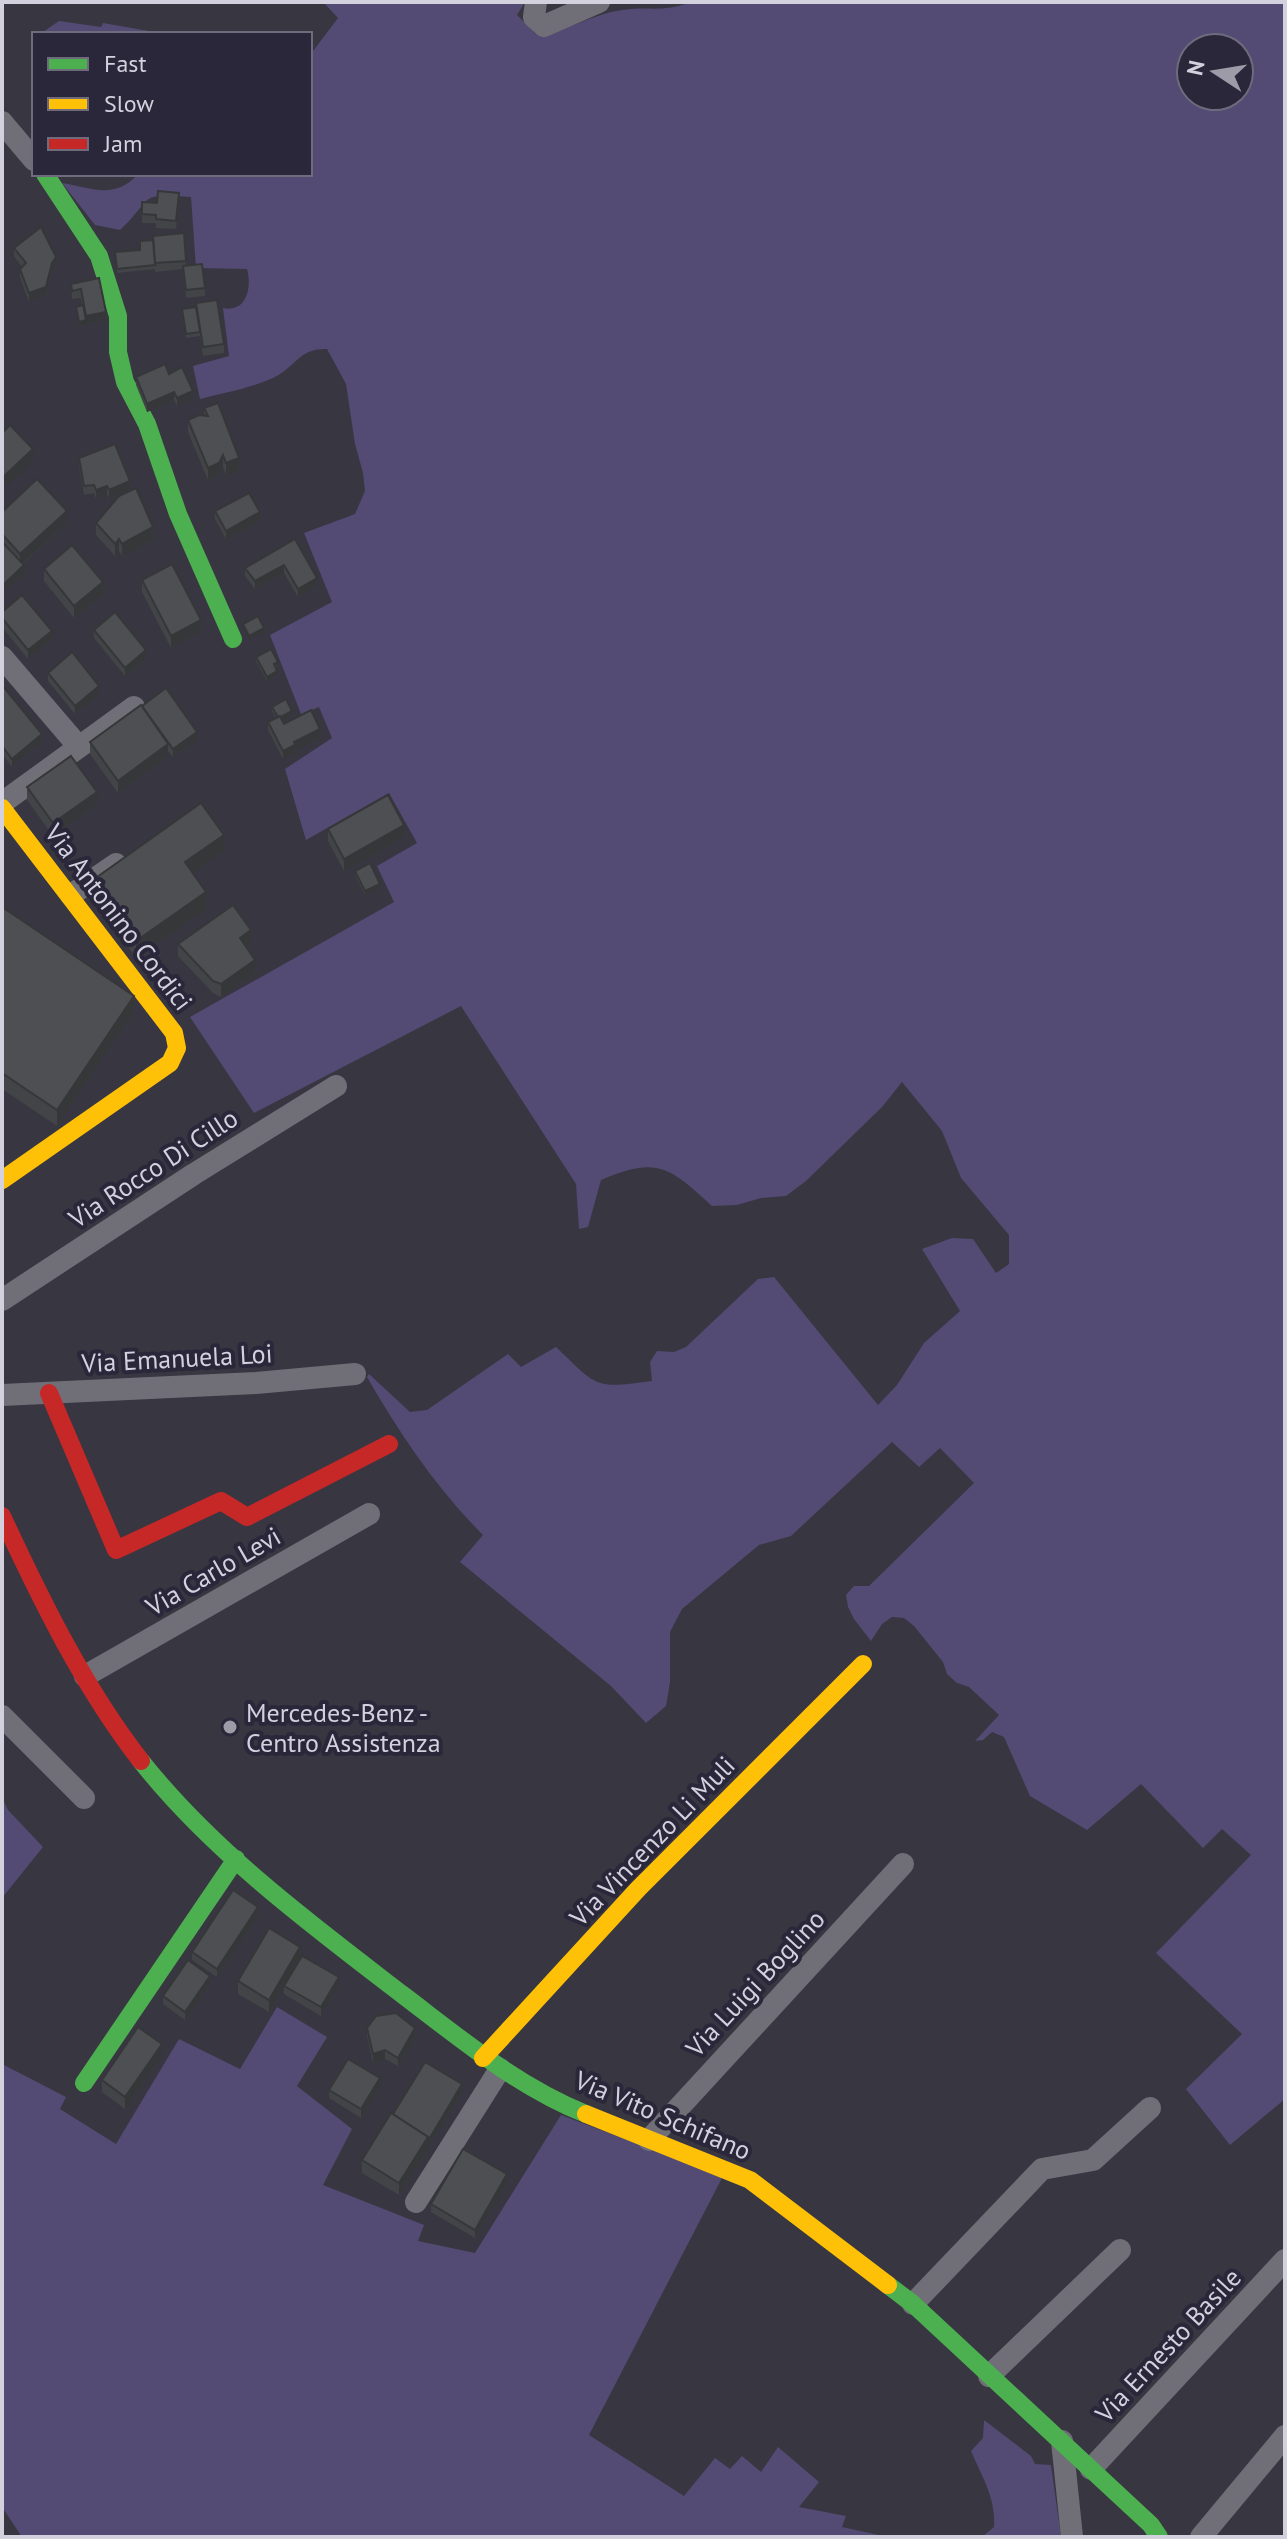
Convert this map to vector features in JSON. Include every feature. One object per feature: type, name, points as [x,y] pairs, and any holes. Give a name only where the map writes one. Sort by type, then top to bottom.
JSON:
[{"type":"street","points":[[536,2],[534,17],[544,26],[599,2]]},
{"type":"street","points":[[2,122],[32,158]]},
{"type":"street","points":[[46,176],[99,256],[118,316],[118,352],[125,382],[147,424],[178,514],[233,639]]},
{"type":"street","points":[[2,657],[79,747]]},
{"type":"street","points":[[2,806],[134,707]]},
{"type":"street","name":"Via Antonino Cordici","points":[[2,806],[174,1033],[177,1048],[170,1063],[2,1180]]},
{"type":"street","points":[[71,895],[132,853]]},
{"type":"street","name":"Via Rocco Di Cillo","points":[[2,1300],[194,1174],[336,1086]]},
{"type":"street","name":"Via Emanuela Loi","points":[[2,1395],[256,1383],[355,1374]]},
{"type":"street","points":[[49,1393],[116,1550],[221,1501],[247,1517],[389,1444]]},
{"type":"street","name":"Via Carlo Levi","points":[[85,1676],[369,1514]]},
{"type":"street","name":"Via Vito Schifano","points":[[2,1516],[31,1579],[125,1740],[162,1787],[236,1859],[351,1955],[491,2063],[580,2112],[750,2180],[913,2304],[1151,2525],[1159,2537]]},
{"type":"street","name":"Via Vincenzo Li Muli","points":[[491,2063],[638,1889],[863,1664]]},
{"type":"street","points":[[2,1716],[84,1798]]},
{"type":"street","points":[[84,2083],[236,1859]]},
{"type":"street","name":"Via Luigi Boglino","points":[[649,2140],[903,1864]]},
{"type":"street","points":[[416,2202],[491,2063]]},
{"type":"street","points":[[913,2304],[1042,2169],[1093,2160],[1150,2108]]},
{"type":"street","points":[[989,2376],[1120,2250]]},
{"type":"street","name":"Via Ernesto Basile","points":[[1091,2469],[1285,2260]]},
{"type":"street","points":[[1201,2537],[1285,2436]]},
{"type":"street","points":[[1062,2441],[1072,2537]]},
{"type":"shaded area","points":[[323,2],[525,2],[517,15],[536,34],[611,12],[672,7],[691,2],[1285,2],[1285,2099],[1230,2145],[1186,2089],[1242,2034],[1156,1953],[1251,1855],[1222,1829],[1203,1848],[1141,1784],[1087,1830],[1030,1796],[1004,1737],[992,1732],[983,1740],[975,1741],[999,1715],[969,1687],[957,1683],[947,1674],[943,1662],[914,1626],[904,1618],[892,1617],[882,1624],[871,1641],[848,1607],[846,1595],[854,1586],[869,1586],[974,1483],[940,1448],[919,1467],[892,1442],[791,1536],[759,1545],[682,1609],[670,1632],[670,1682],[666,1706],[646,1723],[611,1686],[460,1562],[483,1535],[420,1460],[367,1377],[369,1374],[410,1412],[427,1410],[508,1354],[521,1367],[556,1347],[598,1382],[618,1385],[652,1381],[650,1362],[657,1351],[674,1352],[686,1347],[758,1279],[774,1277],[878,1405],[897,1385],[924,1343],[960,1311],[922,1249],[952,1238],[973,1239],[996,1273],[1009,1264],[1009,1235],[961,1178],[942,1131],[902,1082],[882,1107],[806,1181],[786,1196],[712,1206],[673,1174],[650,1167],[636,1168],[601,1180],[588,1227],[579,1229],[576,1184],[461,1006],[254,1113],[190,1017],[394,902],[377,866],[417,843],[389,793],[306,840],[285,769],[332,738],[319,707],[301,714],[270,635],[332,602],[304,533],[355,514],[365,491],[363,473],[355,444],[346,384],[327,349],[304,355],[281,374],[265,382],[200,399],[193,366],[229,356],[223,308],[238,307],[246,297],[249,283],[247,269],[196,268],[191,197],[153,197],[120,230],[95,225],[62,183],[112,190],[136,176],[312,176],[312,52],[338,18]]},
{"type":"shaded area","points":[[59,21],[101,27],[103,23],[155,32],[43,32]]},
{"type":"shaded area","points":[[2,1798],[8,1810],[43,1847],[2,1898]]},
{"type":"shaded area","points":[[277,2007],[327,2037],[297,2086],[352,2129],[323,2185],[424,2225],[418,2241],[475,2253],[561,2115],[723,2176],[589,2435],[684,2496],[715,2458],[730,2469],[742,2456],[761,2472],[778,2447],[819,2482],[799,2507],[846,2516],[842,2527],[888,2537],[22,2537],[2,2507],[2,2064],[66,2097],[60,2109],[116,2144],[179,2039],[240,2069]]},
{"type":"shaded area","points":[[984,2420],[1031,2456],[1035,2464],[1051,2465],[1061,2537],[982,2537],[994,2527],[993,2507],[971,2451],[983,2438]]},
{"type":"building","points":[[158,191],[179,193],[176,221],[142,214],[142,202],[157,203]]},
{"type":"building","points":[[41,227],[56,257],[46,287],[29,293],[20,269],[26,263],[14,248]]},
{"type":"building","points":[[184,233],[186,261],[155,263],[153,236]]},
{"type":"building","points":[[153,240],[155,265],[117,269],[115,252],[140,250],[140,241]]},
{"type":"building","points":[[202,264],[205,288],[186,290],[183,266]]},
{"type":"building","points":[[99,278],[106,312],[86,316],[81,289],[72,291],[71,284]]},
{"type":"building","points":[[217,300],[224,344],[203,347],[196,303]]},
{"type":"building","points":[[83,305],[86,320],[79,322],[76,307]]},
{"type":"building","points":[[196,307],[200,332],[186,334],[182,309]]},
{"type":"building","points":[[165,364],[169,374],[182,367],[193,391],[177,398],[174,392],[147,404],[136,377]]},
{"type":"building","points":[[218,403],[239,458],[226,463],[223,455],[219,463],[208,468],[188,420],[199,415],[208,416],[204,408]]},
{"type":"building","points":[[10,425],[33,449],[2,478],[2,433]]},
{"type":"building","points":[[115,444],[130,481],[109,490],[107,486],[96,490],[94,485],[84,486],[79,458]]},
{"type":"building","points":[[37,479],[67,511],[20,554],[2,534],[2,512]]},
{"type":"building","points":[[136,488],[153,527],[122,544],[119,539],[115,544],[96,523],[119,496]]},
{"type":"building","points":[[249,493],[260,512],[226,531],[215,511]]},
{"type":"building","points":[[295,539],[317,578],[298,589],[284,565],[255,581],[245,568]]},
{"type":"building","points":[[4,544],[24,565],[2,586],[2,546]]},
{"type":"building","points":[[72,545],[103,582],[74,606],[44,569]]},
{"type":"building","points":[[172,564],[201,620],[171,636],[142,580]]},
{"type":"building","points":[[22,595],[52,631],[28,650],[2,618],[2,612]]},
{"type":"building","points":[[115,612],[146,650],[125,668],[94,630]]},
{"type":"building","points":[[258,616],[264,628],[249,636],[243,624]]},
{"type":"building","points":[[271,649],[278,662],[274,664],[277,671],[267,677],[256,657]]},
{"type":"building","points":[[72,652],[99,686],[75,706],[48,673]]},
{"type":"building","points":[[2,685],[42,734],[12,759],[2,746]]},
{"type":"building","points":[[166,688],[197,732],[173,749],[142,706]]},
{"type":"building","points":[[286,699],[292,711],[278,717],[272,707]]},
{"type":"building","points":[[141,705],[168,744],[118,781],[90,742]]},
{"type":"building","points":[[311,710],[320,729],[283,751],[268,722],[280,716],[284,724]]},
{"type":"building","points":[[71,756],[97,792],[53,823],[27,787]]},
{"type":"building","points":[[388,795],[404,825],[344,859],[328,829]]},
{"type":"building","points":[[201,803],[224,835],[185,862],[206,892],[136,941],[93,880]]},
{"type":"building","points":[[370,863],[380,884],[365,891],[355,871]]},
{"type":"building","points":[[233,905],[251,930],[240,938],[255,960],[221,984],[213,981],[178,944]]},
{"type":"building","points":[[2,907],[134,996],[57,1110],[2,1073]]},
{"type":"building","points":[[233,1890],[258,1907],[217,1969],[192,1952]]},
{"type":"building","points":[[269,1928],[300,1947],[269,2000],[238,1981]]},
{"type":"building","points":[[302,1956],[339,1977],[321,2007],[284,1986]]},
{"type":"building","points":[[188,1960],[210,1976],[185,2012],[163,1996]]},
{"type":"building","points":[[396,2013],[415,2028],[398,2058],[385,2050],[373,2054],[367,2028],[376,2016]]},
{"type":"building","points":[[138,2027],[162,2044],[125,2097],[102,2080]]},
{"type":"building","points":[[348,2059],[380,2078],[361,2109],[329,2090]]},
{"type":"building","points":[[425,2062],[462,2084],[428,2141],[428,2137],[393,2114]]},
{"type":"building","points":[[391,2113],[428,2137],[399,2183],[362,2160]]},
{"type":"building","points":[[463,2149],[507,2174],[475,2230],[431,2204]]},
{"type":"traffic: fast","points":[[46,176],[99,256],[118,316],[118,352],[125,382],[147,424],[178,514],[233,639]]},
{"type":"traffic: fast","points":[[141,1761],[199,1826],[265,1886],[334,1942],[491,2061],[537,2090],[586,2114]]},
{"type":"traffic: fast","points":[[84,2083],[236,1859]]},
{"type":"traffic: fast","points":[[888,2285],[913,2304],[1151,2525],[1159,2537]]},
{"type":"traffic: slow","points":[[2,808],[174,1033],[177,1048],[170,1063],[2,1180]]},
{"type":"traffic: slow","points":[[483,2058],[638,1889],[863,1664]]},
{"type":"traffic: slow","points":[[586,2114],[750,2180],[888,2285]]},
{"type":"traffic: jam","points":[[49,1393],[116,1550],[221,1501],[247,1517],[389,1444]]},
{"type":"traffic: jam","points":[[2,1516],[82,1674],[141,1761]]},
{"type":"place","name":"Mercedes-Benz - Centro Assistenza","points":[[230,1727]]}]
